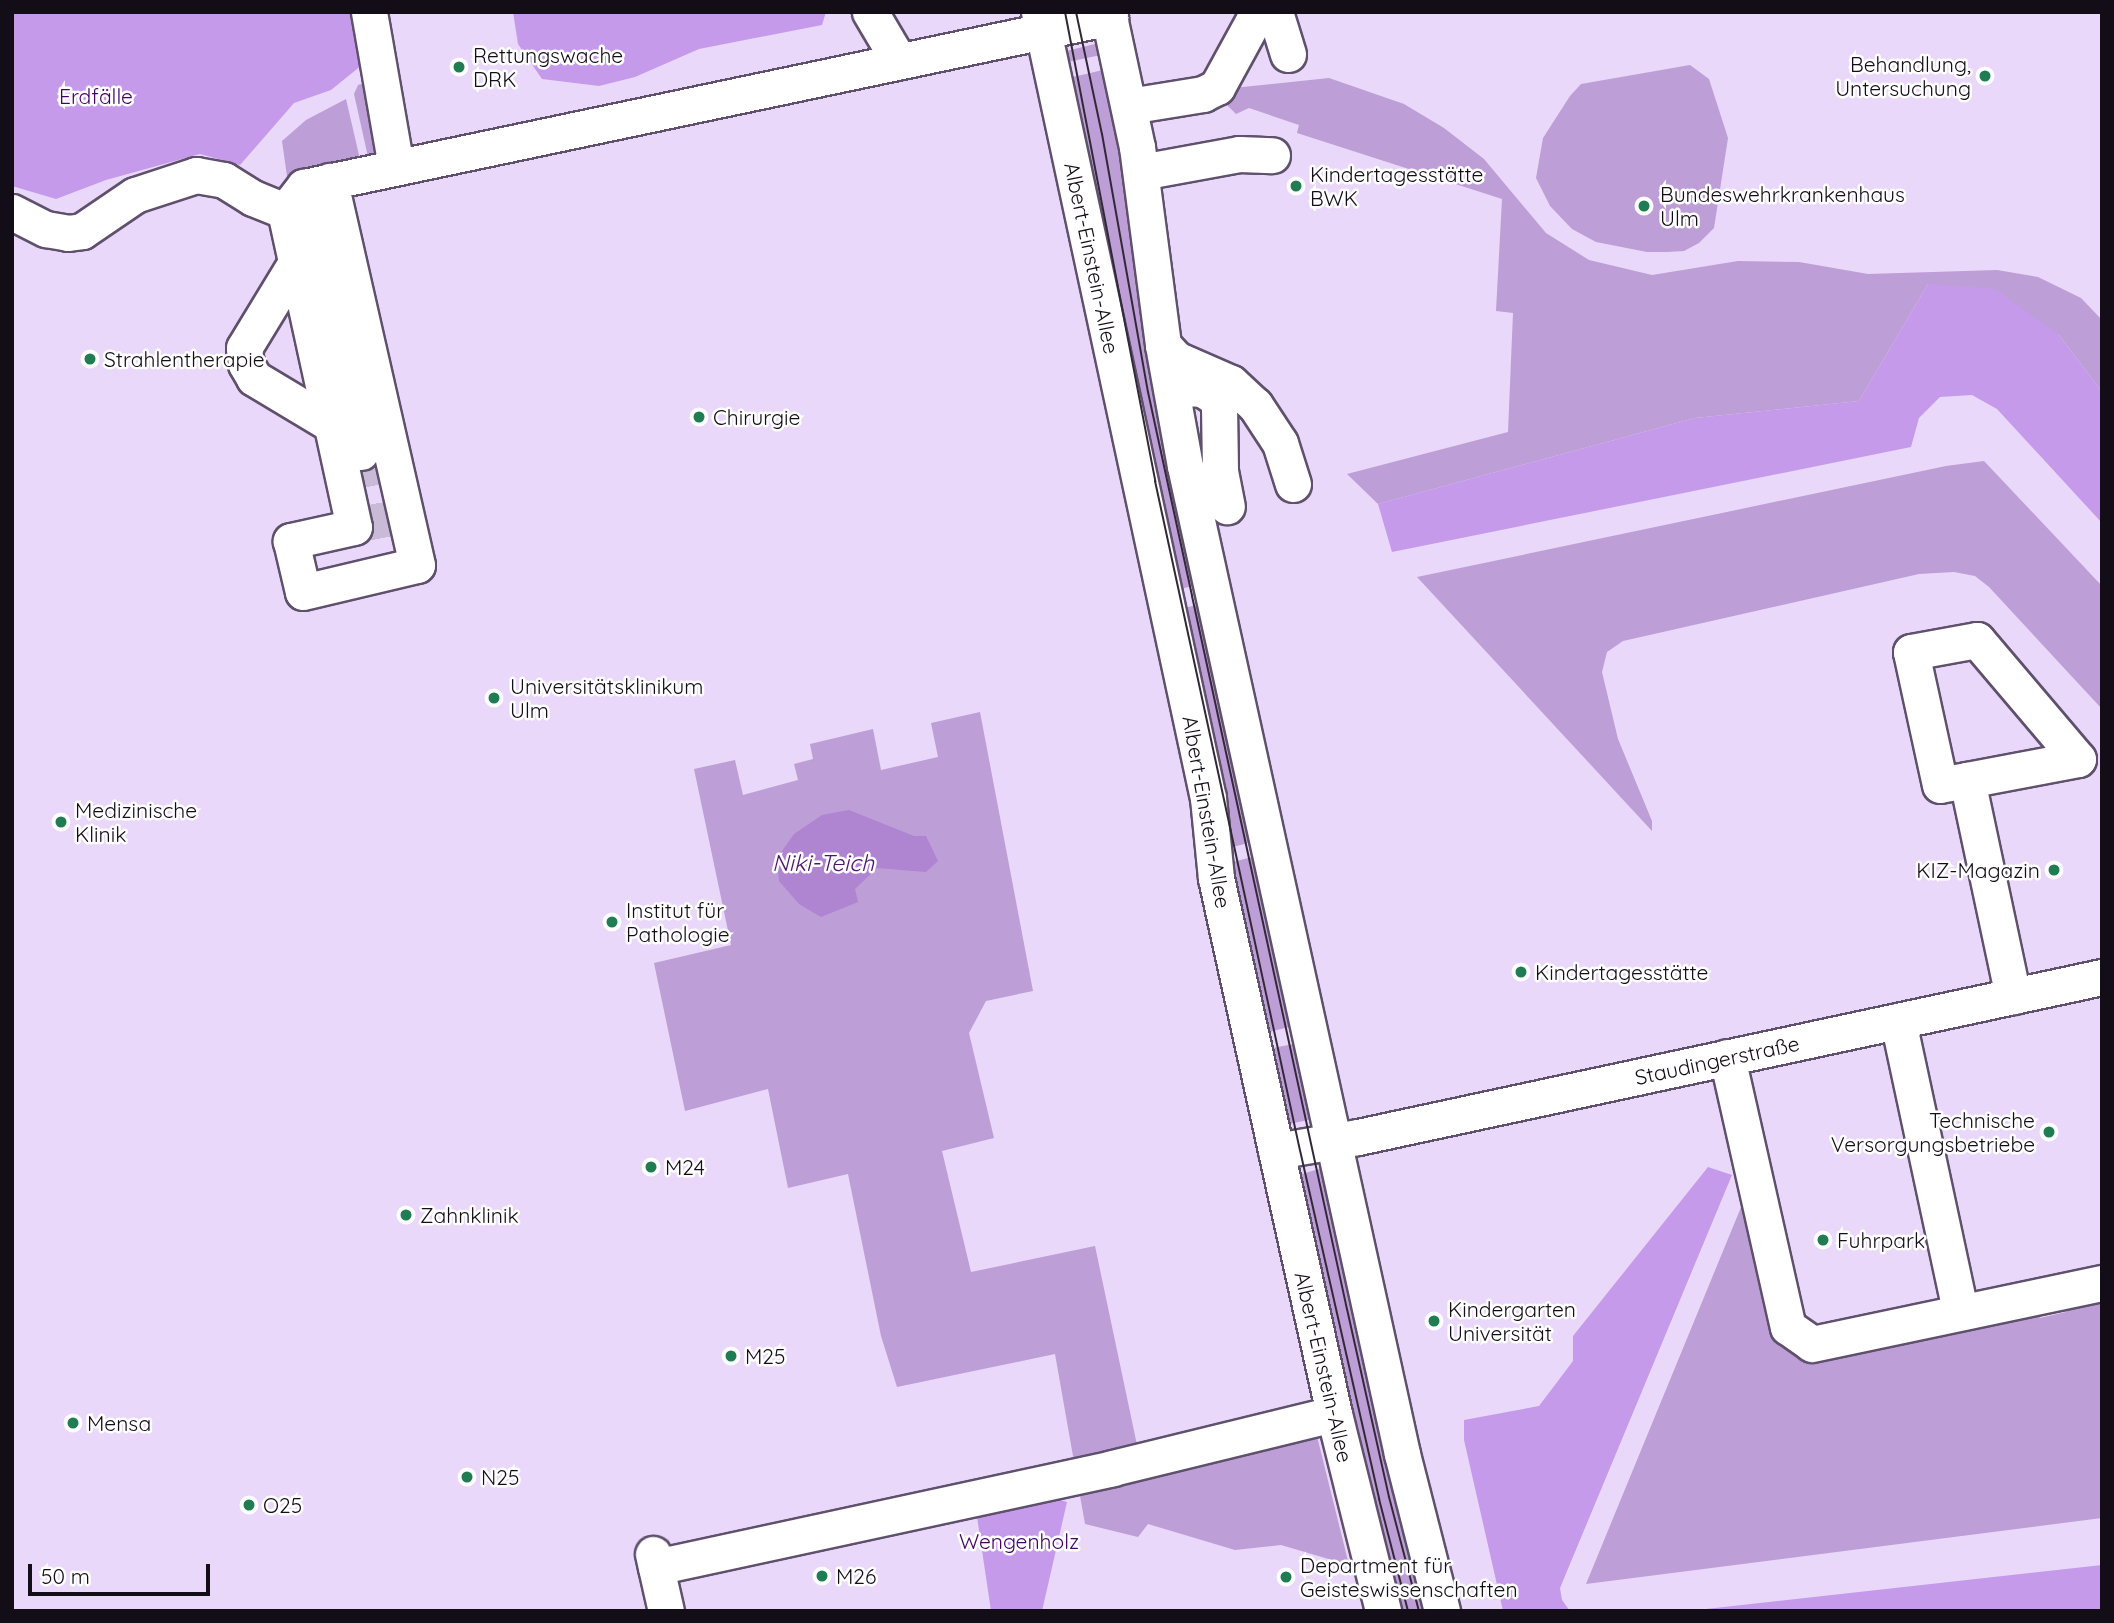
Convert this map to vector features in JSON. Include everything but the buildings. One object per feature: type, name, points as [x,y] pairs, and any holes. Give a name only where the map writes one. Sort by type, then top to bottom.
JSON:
[{"type":"street","points":[[369,12],[396,166]]},
{"type":"street","points":[[870,12],[899,61]]},
{"type":"street","points":[[1129,106],[1203,94],[1217,87],[1258,12]]},
{"type":"street","points":[[1275,12],[1288,54]]},
{"type":"street","points":[[12,212],[46,229],[68,233],[82,231],[135,195],[196,174],[224,180],[253,198],[306,193],[396,166],[899,61],[1041,21],[1109,15],[1141,172],[1170,389],[1235,702],[1270,847],[1402,1454],[1442,1611]]},
{"type":"street","name":"Albert-Einstein-Allee","points":[[1041,21],[1210,805],[1216,878],[1334,1413],[1383,1611]]},
{"type":"street","points":[[1141,172],[1239,155],[1272,155]]},
{"type":"street","points":[[306,193],[417,565],[303,592],[290,541],[354,527],[295,264],[306,193]]},
{"type":"street","points":[[306,193],[361,452]]},
{"type":"street","points":[[295,264],[244,348],[246,364],[254,378],[329,423]]},
{"type":"street","points":[[1163,345],[1176,359],[1231,383],[1255,405],[1280,443],[1293,484]]},
{"type":"street","points":[[1170,389],[1197,388],[1217,401],[1221,417],[1220,471],[1227,506]]},
{"type":"street","points":[[1977,640],[2078,759],[1966,780],[1940,785],[1911,652],[1977,640]]},
{"type":"street","points":[[1966,780],[2013,996]]},
{"type":"street","name":"Staudingerstraße","points":[[1276,1151],[1332,1139],[1358,1137],[2102,977]]},
{"type":"street","points":[[1898,1021],[1960,1311]]},
{"type":"street","points":[[1727,1057],[1788,1327],[1812,1344],[2102,1283]]},
{"type":"street","points":[[666,1611],[655,1560],[1112,1468],[1334,1413]]},
{"type":"shaded area","points":[[1095,44],[1101,55],[1058,64],[1058,53]]},
{"type":"shaded area","points":[[1690,65],[1709,79],[1728,138],[1714,228],[1699,243],[1684,251],[1667,252],[1647,252],[1596,242],[1572,229],[1550,206],[1536,178],[1543,138],[1570,96],[1581,84]]},
{"type":"shaded area","points":[[1103,70],[1202,584],[1171,591],[1060,80]]},
{"type":"shaded area","points":[[1329,78],[1404,104],[1444,128],[1484,159],[1546,233],[1589,260],[1652,275],[1738,261],[1799,262],[1868,274],[1997,270],[2038,277],[2081,298],[2102,320],[2102,392],[2059,335],[1928,284],[1859,401],[1695,418],[1378,504],[1347,474],[1508,432],[1513,313],[1496,311],[1502,199],[1297,133],[1299,125],[1249,108],[1236,114],[1228,106],[1228,98],[1233,88]]},
{"type":"shaded area","points":[[364,83],[381,164],[370,166],[354,94],[358,85]]},
{"type":"shaded area","points":[[346,99],[362,168],[294,183],[287,176],[282,141],[306,120]]},
{"type":"shaded area","points":[[1984,461],[2102,586],[2102,709],[1989,587],[1975,576],[1954,572],[1919,574],[1623,641],[1607,652],[1602,672],[1618,739],[1652,821],[1652,831],[1417,577],[1946,466]]},
{"type":"shaded area","points":[[1206,603],[1261,840],[1220,850],[1175,610]]},
{"type":"shaded area","points":[[980,712],[1033,991],[986,1001],[969,1033],[994,1138],[942,1151],[971,1272],[1095,1246],[1137,1445],[1309,1404],[1349,1565],[1281,1545],[1235,1550],[1148,1524],[1138,1537],[1085,1524],[1055,1354],[897,1387],[881,1336],[848,1174],[788,1188],[768,1089],[685,1111],[654,963],[731,945],[694,769],[735,760],[743,795],[798,780],[794,764],[813,759],[810,744],[873,729],[881,770],[938,757],[931,723]]},
{"type":"shaded area","points":[[1252,857],[1289,1027],[1269,1032],[1233,862]]},
{"type":"shaded area","points":[[1304,1042],[1313,1119],[1289,1124],[1262,1050]]},
{"type":"shaded area","points":[[1322,1169],[1435,1611],[1392,1611],[1295,1176]]},
{"type":"shaded area","points":[[1744,1200],[1782,1341],[2036,1306],[2040,1318],[2066,1312],[2065,1300],[2102,1292],[2102,1518],[1586,1584]]},
{"type":"green space","name":"Erdfälle","points":[[12,12],[356,12],[362,65],[331,90],[294,103],[240,165],[200,154],[106,180],[56,199],[12,186]]},
{"type":"green space","points":[[513,12],[826,12],[822,25],[699,49],[635,77],[599,86],[542,79],[518,44]]},
{"type":"green space","points":[[1928,284],[1995,289],[2059,335],[2102,392],[2102,523],[1997,409],[1972,395],[1940,397],[1919,418],[1911,447],[1392,552],[1378,504],[1695,418],[1859,401]]},
{"type":"green space","points":[[1708,1167],[1732,1175],[1560,1588],[1562,1600],[1570,1611],[1503,1611],[1464,1440],[1464,1420],[1539,1406],[1573,1361],[1573,1336]]},
{"type":"green space","name":"Wengenholz","points":[[1039,1494],[1067,1502],[1042,1611],[991,1611],[976,1510]]},
{"type":"green space","points":[[2102,1565],[2102,1611],[1688,1611]]},
{"type":"water","name":"Niki-Teich","points":[[849,810],[914,836],[926,836],[938,861],[926,872],[877,868],[855,889],[858,902],[821,917],[799,904],[779,881],[777,858],[794,834],[822,815]]},
{"type":"tunnel","points":[[361,452],[379,546]]},
{"type":"tram line","points":[[1065,12],[1155,481],[1299,1146],[1379,1499],[1408,1611]]},
{"type":"tram line","points":[[1076,12],[1102,134],[1148,392],[1347,1309],[1389,1497],[1419,1611]]},
{"type":"place","name":"Rettungswache DRK","points":[[459,67]]},
{"type":"place","name":"Behandlung, Untersuchung","points":[[1985,76]]},
{"type":"place","name":"Kindertagesstätte BWK","points":[[1296,186]]},
{"type":"place","name":"Bundeswehrkrankenhaus Ulm","points":[[1644,206]]},
{"type":"place","name":"Strahlentherapie","points":[[90,359]]},
{"type":"place","name":"Chirurgie","points":[[699,417]]},
{"type":"place","name":"Universitätsklinikum Ulm","points":[[494,698]]},
{"type":"place","name":"Medizinische Klinik","points":[[61,822]]},
{"type":"place","name":"KIZ-Magazin","points":[[2054,870]]},
{"type":"place","name":"Institut für Pathologie","points":[[612,922]]},
{"type":"place","name":"Kindertagesstätte","points":[[1521,972]]},
{"type":"place","name":"Technische Versorgungsbetriebe","points":[[2049,1132]]},
{"type":"place","name":"M24","points":[[651,1167]]},
{"type":"place","name":"Zahnklinik","points":[[406,1215]]},
{"type":"place","name":"Fuhrpark","points":[[1823,1240]]},
{"type":"place","name":"Kindergarten Universität","points":[[1434,1321]]},
{"type":"place","name":"M25","points":[[731,1356]]},
{"type":"place","name":"Mensa","points":[[73,1423]]},
{"type":"place","name":"N25","points":[[467,1477]]},
{"type":"place","name":"O25","points":[[249,1505]]},
{"type":"place","name":"M26","points":[[822,1576]]},
{"type":"place","name":"Department für Geisteswissenschaften","points":[[1286,1577]]}]
